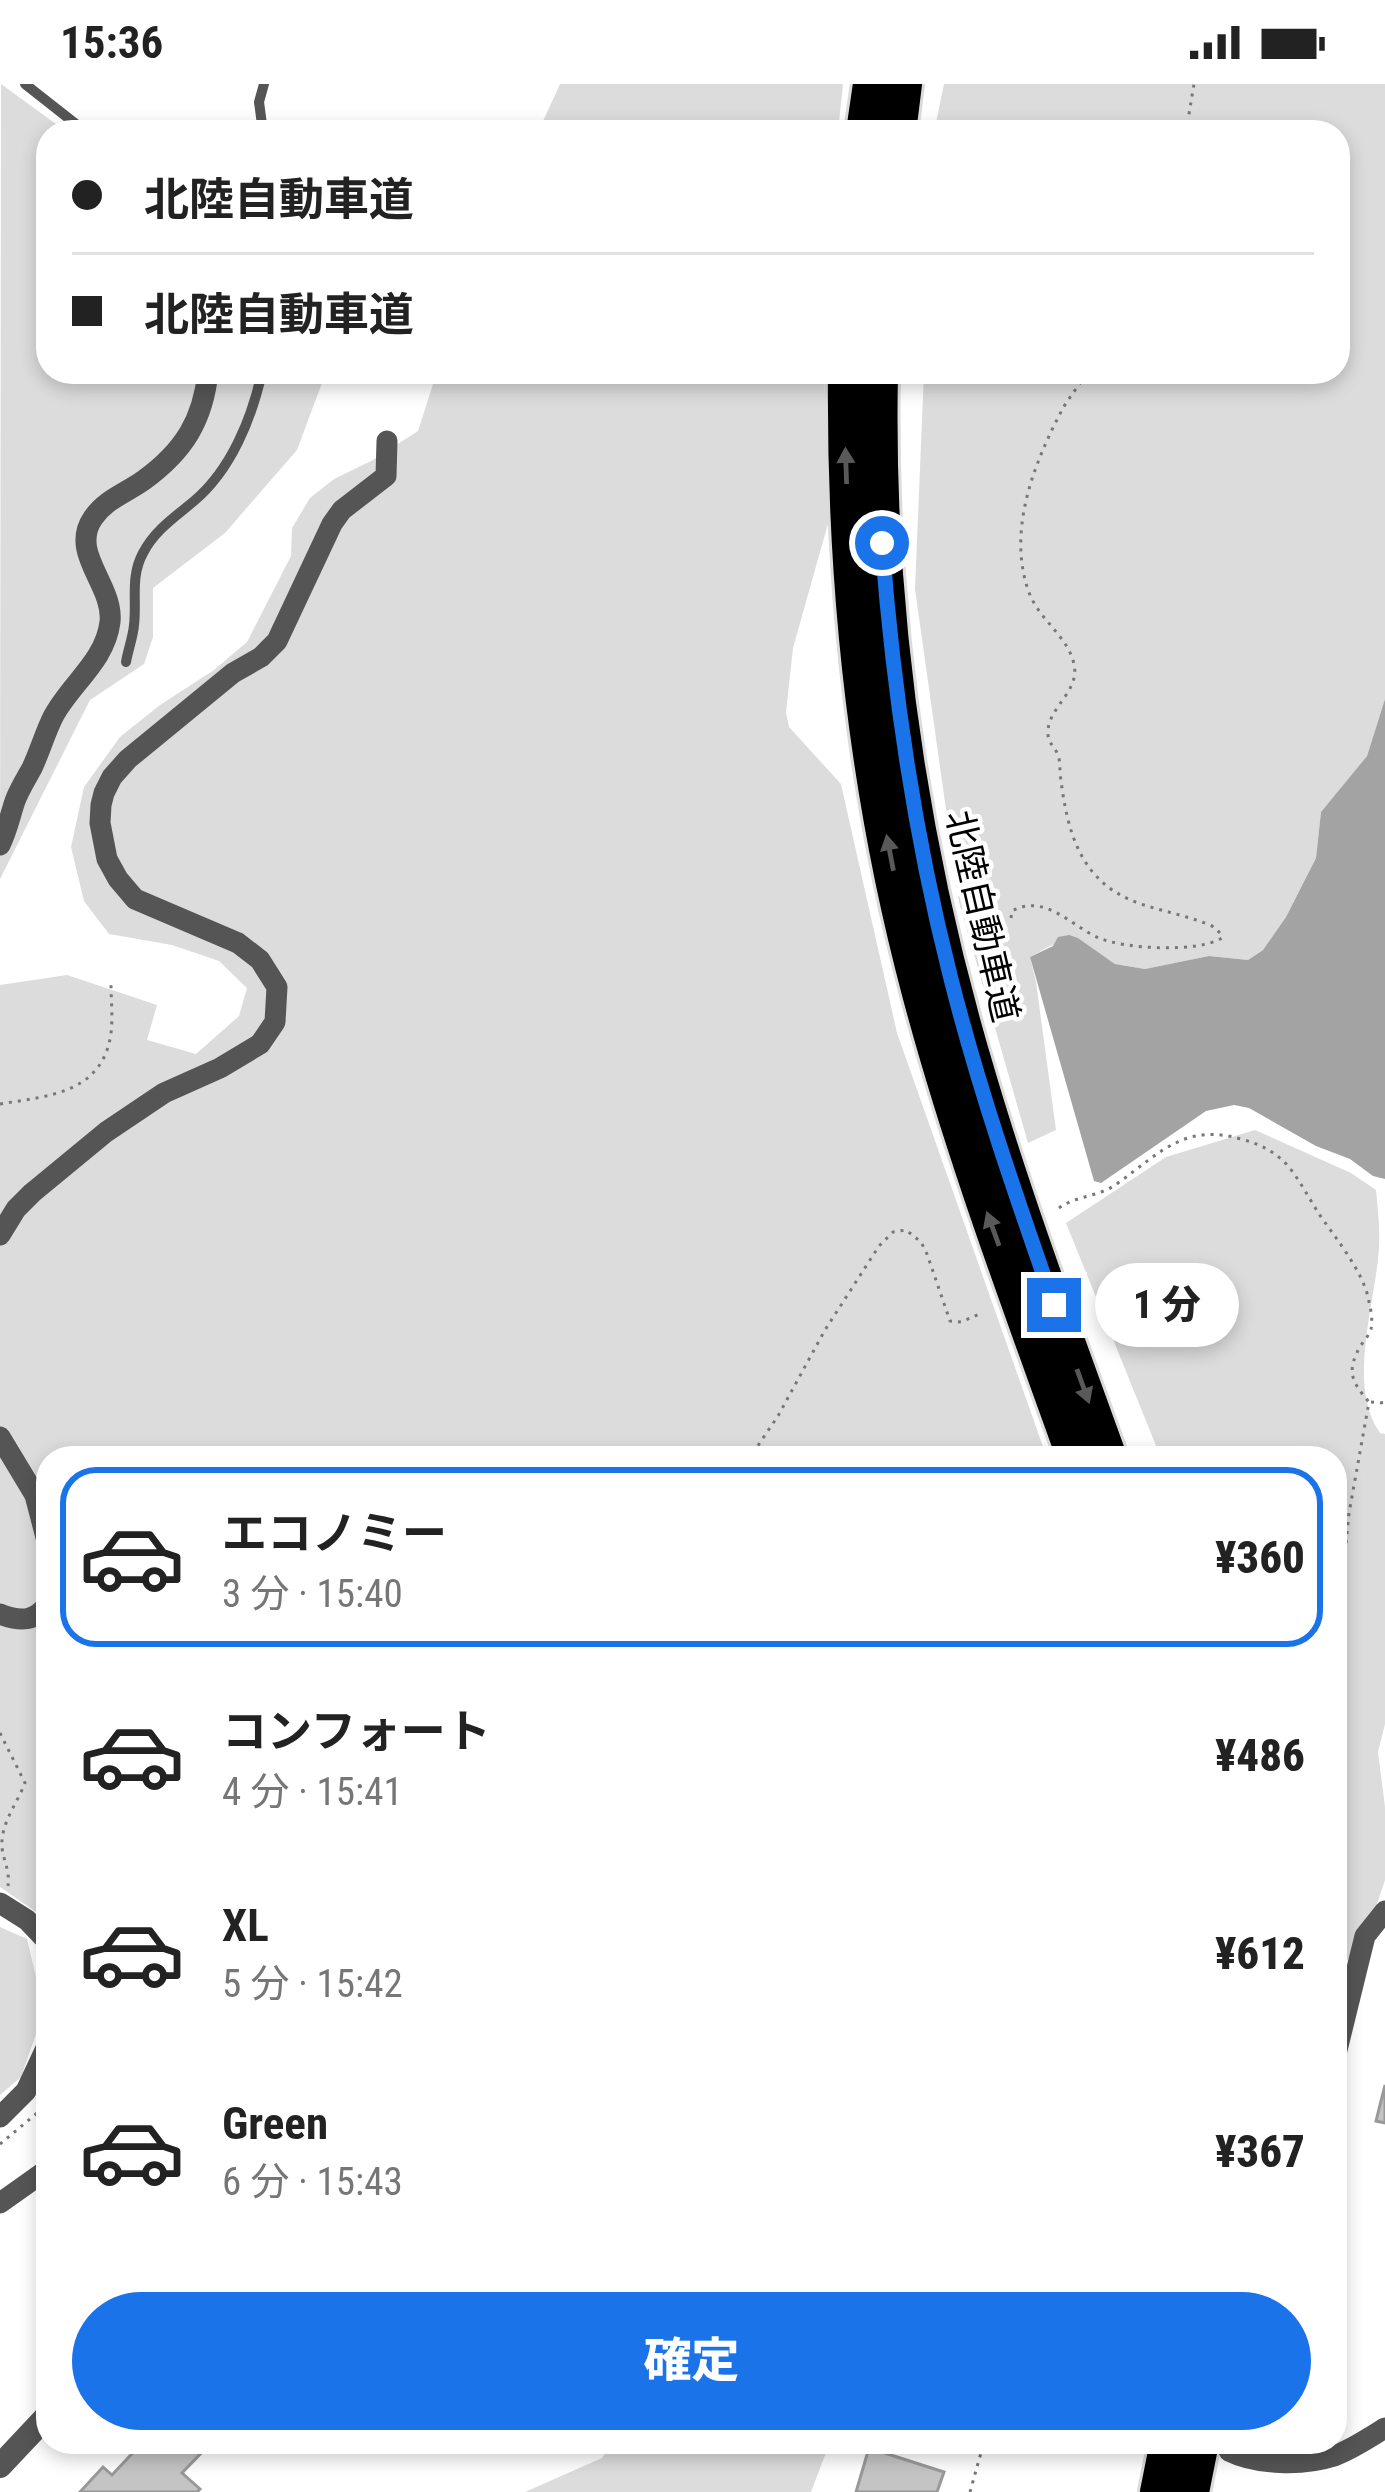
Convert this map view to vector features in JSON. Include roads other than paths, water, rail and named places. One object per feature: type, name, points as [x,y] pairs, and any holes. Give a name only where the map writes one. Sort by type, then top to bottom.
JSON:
[{"type":"highway","points":[[866,120],[871,84]]},
{"type":"highway","points":[[900,120],[904,84]]},
{"type":"highway","points":[[846,384],[856,632],[892,865],[948,1092],[1071,1446]]},
{"type":"highway","name":"北陸自動車道","points":[[880,384],[881,522],[889,631],[924,859],[978,1079],[1105,1446]]},
{"type":"highway","points":[[1158,2492],[1166,2454]]},
{"type":"highway","points":[[1191,2492],[1225,2454]]},
{"type":"street","points":[[0,845],[56,710],[104,644],[109,598],[88,556],[85,537],[91,521],[107,501],[144,480],[173,455],[205,404],[207,384]]},
{"type":"street","points":[[0,1235],[32,1193],[106,1132],[164,1093],[260,1044],[275,1022],[277,987],[260,960],[238,943],[135,899],[118,879],[107,859],[100,823],[104,793],[112,777],[138,750],[277,640],[332,524],[342,510],[386,476],[387,441]]},
{"type":"street","points":[[0,1437],[36,1499]]},
{"type":"street","points":[[0,1614],[27,1621],[36,1616]]},
{"type":"street","points":[[0,1902],[36,1929]]},
{"type":"street","points":[[1347,2009],[1365,1936],[1385,1912]]},
{"type":"street","points":[[0,2117],[26,2091],[36,2070]]},
{"type":"street","points":[[0,2203],[36,2178]]},
{"type":"street","points":[[0,2466],[36,2428]]},
{"type":"street","points":[[1347,2450],[1385,2428]]},
{"type":"street","points":[[1245,2454],[1265,2462],[1340,2454]]},
{"type":"lane","points":[[25,84],[71,120]]},
{"type":"lane","points":[[261,120],[259,102],[264,84]]},
{"type":"lane","points":[[126,662],[134,624],[136,567],[143,551],[157,531],[198,498],[222,468],[242,435],[258,384]]}]
